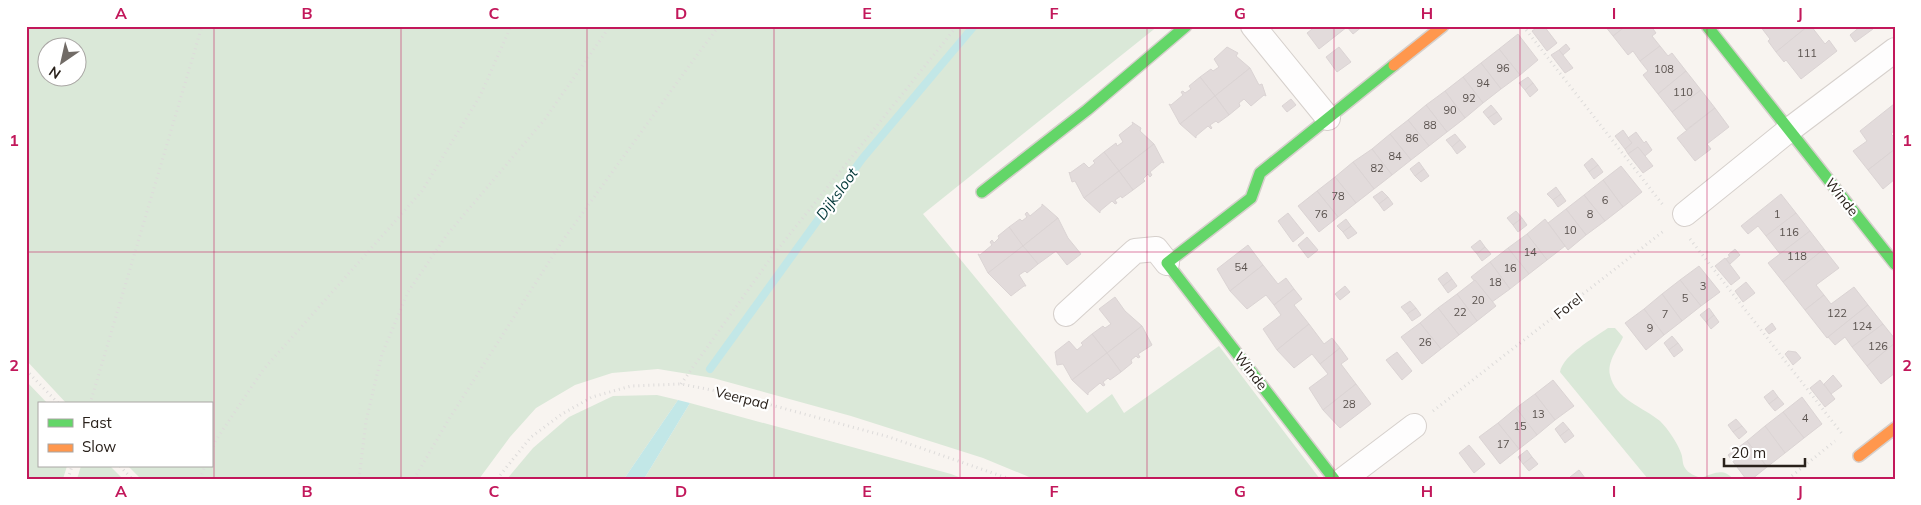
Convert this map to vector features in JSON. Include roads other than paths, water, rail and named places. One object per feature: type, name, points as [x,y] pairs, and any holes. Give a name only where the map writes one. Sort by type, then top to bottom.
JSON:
[{"type":"street","points":[[982,192],[1087,110],[1186,26]]},
{"type":"street","points":[[1252,26],[1328,118]]},
{"type":"street","points":[[1168,263],[1251,198],[1260,173],[1443,26]]},
{"type":"street","name":"Winde","points":[[1707,26],[1895,264]]},
{"type":"street","points":[[1681,218],[1789,130],[1895,50]]},
{"type":"street","name":"Winde","points":[[1066,314],[1135,251],[1156,249],[1334,479]]},
{"type":"street","points":[[1344,479],[1414,426]]},
{"type":"street","points":[[1859,456],[1895,428]]},
{"type":"water","points":[[678,400],[690,403],[644,479],[624,479]]},
{"type":"waterway","name":"Dijksloot","points":[[710,369],[862,159],[974,26]]}]
